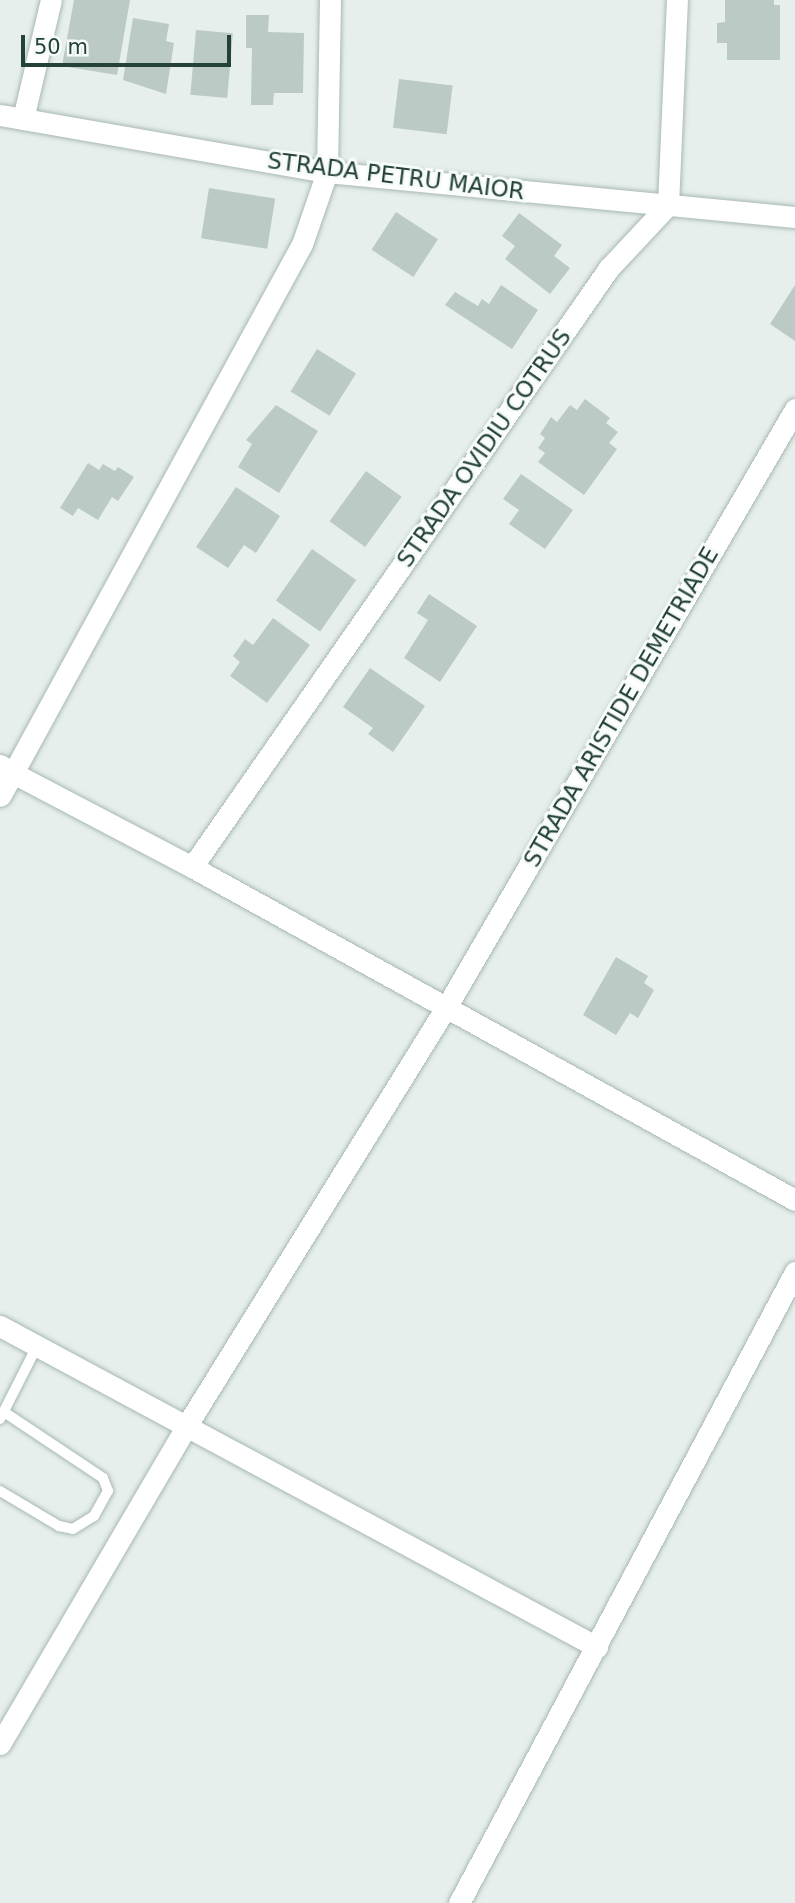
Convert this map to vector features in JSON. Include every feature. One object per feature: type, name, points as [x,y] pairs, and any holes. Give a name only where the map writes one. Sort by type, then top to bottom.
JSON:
[{"type":"street","points":[[23,119],[51,0]]},
{"type":"street","points":[[0,796],[6,769],[302,244],[327,172],[330,0]]},
{"type":"street","points":[[668,205],[677,0]]},
{"type":"street","name":"STRADA PETRU MAIOR","points":[[0,115],[327,172],[795,217]]},
{"type":"street","name":"STRADA OVIDIU COTRUS","points":[[192,867],[609,268],[668,205]]},
{"type":"street","name":"STRADA ARISTIDE DEMETRIADE","points":[[0,1744],[187,1425],[447,1006],[795,409]]},
{"type":"street","points":[[6,769],[447,1006],[795,1200]]},
{"type":"street","points":[[459,1903],[795,1272]]},
{"type":"street","points":[[0,1326],[597,1647]]},
{"type":"lane","points":[[0,1491],[59,1526],[73,1528],[94,1516],[108,1492],[94,1472],[2,1416],[37,1346]]},
{"type":"building","points":[[74,0],[130,0],[117,75],[62,66]]},
{"type":"building","points":[[725,0],[774,0],[774,5],[780,5],[780,60],[727,60],[727,43],[717,43],[717,23],[725,22]]},
{"type":"building","points":[[246,15],[269,15],[268,32],[304,33],[303,93],[274,93],[273,105],[251,105],[252,48],[246,48]]},
{"type":"building","points":[[133,18],[169,24],[166,41],[174,43],[166,94],[123,80]]},
{"type":"building","points":[[196,30],[233,33],[227,98],[190,95]]},
{"type":"building","points":[[399,79],[453,86],[447,134],[393,128]]},
{"type":"building","points":[[209,188],[275,198],[267,249],[201,238]]},
{"type":"building","points":[[396,212],[438,239],[413,277],[371,250]]},
{"type":"building","points":[[519,213],[562,245],[554,256],[570,268],[550,294],[505,259],[515,246],[502,236]]},
{"type":"building","points":[[501,285],[538,310],[512,349],[445,305],[455,292],[478,306],[482,299],[489,304]]},
{"type":"building","points":[[795,285],[795,341],[770,324]]},
{"type":"building","points":[[317,349],[356,373],[330,416],[291,391]]},
{"type":"building","points":[[585,399],[610,418],[606,423],[618,432],[609,443],[617,449],[584,495],[538,462],[545,453],[538,448],[545,438],[540,434],[551,417],[557,422],[570,405],[577,410]]},
{"type":"building","points":[[276,405],[318,431],[279,493],[238,467],[252,444],[246,440]]},
{"type":"building","points":[[88,463],[99,470],[103,464],[115,471],[118,467],[134,477],[118,501],[112,497],[98,520],[78,508],[73,516],[60,508]]},
{"type":"building","points":[[366,471],[402,497],[365,547],[330,521]]},
{"type":"building","points":[[521,474],[573,510],[545,549],[509,524],[519,510],[503,499]]},
{"type":"building","points":[[236,487],[280,516],[256,553],[244,545],[228,568],[196,547]]},
{"type":"building","points":[[312,549],[356,580],[320,632],[276,601]]},
{"type":"building","points":[[429,594],[477,626],[440,682],[404,658],[428,620],[417,613]]},
{"type":"building","points":[[273,618],[310,645],[267,703],[230,676],[240,662],[233,656],[245,639],[253,645]]},
{"type":"building","points":[[370,668],[425,706],[393,752],[368,734],[373,728],[343,707]]},
{"type":"building","points":[[616,957],[648,976],[644,983],[654,990],[638,1018],[630,1013],[616,1035],[583,1015]]}]
